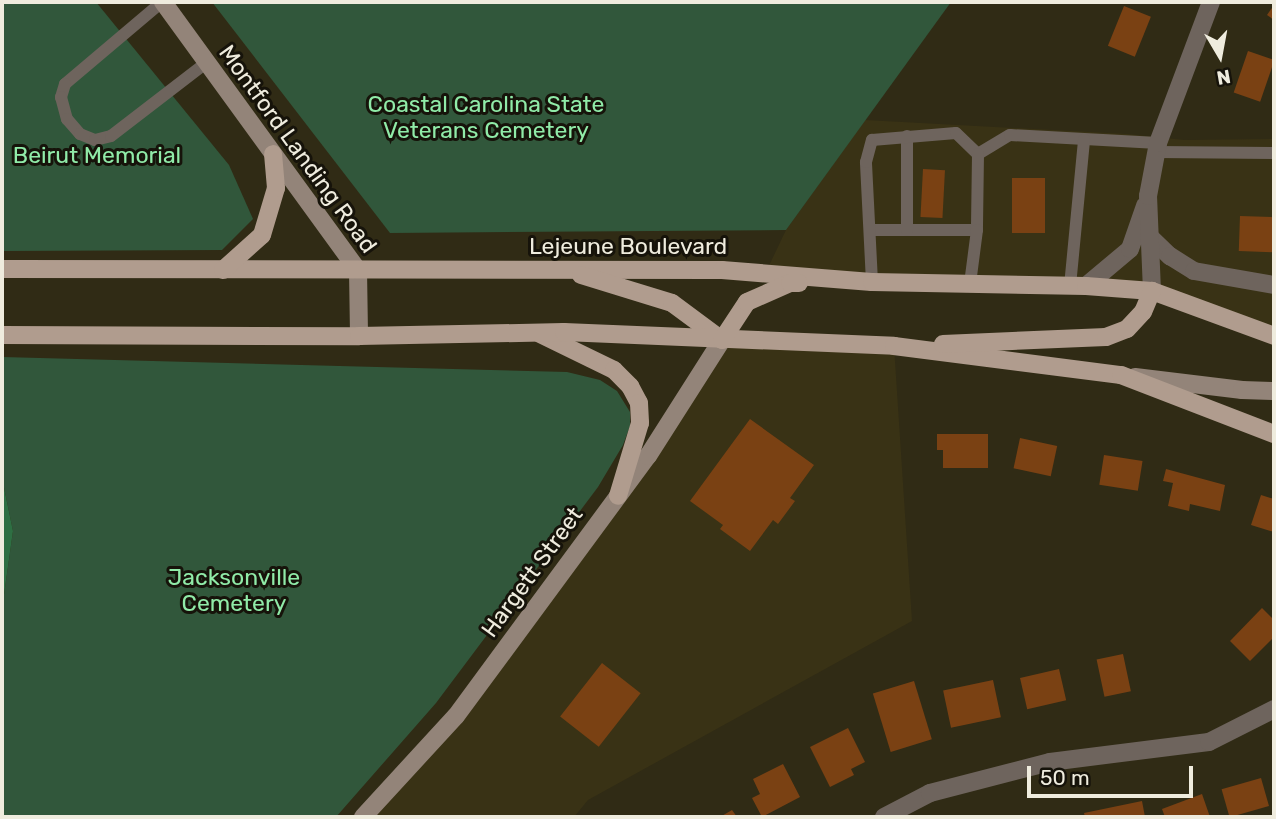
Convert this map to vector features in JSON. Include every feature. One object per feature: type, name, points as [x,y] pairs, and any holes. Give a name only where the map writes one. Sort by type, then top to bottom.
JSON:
[{"type":"main road","name":"Montford Landing Road","points":[[162,2],[358,270],[359,336]]},
{"type":"main road","points":[[223,270],[262,235],[276,188],[273,154]]},
{"type":"main road","name":"Lejeune Boulevard","points":[[2,269],[722,270],[873,282],[1078,286],[1152,291],[1248,324],[1274,336]]},
{"type":"main road","points":[[565,270],[672,303],[722,340]]},
{"type":"main road","points":[[722,340],[747,302],[790,283],[834,280]]},
{"type":"main road","points":[[2,335],[359,336],[537,333],[894,346],[1106,337],[1127,329],[1143,312],[1152,291]]},
{"type":"main road","points":[[1248,324],[1274,327]]},
{"type":"main road","points":[[537,333],[614,370],[630,386],[639,403],[640,422],[618,496]]},
{"type":"main road","name":"Hargett Street","points":[[363,817],[456,716],[618,496],[722,340]]},
{"type":"main road","points":[[894,346],[1121,376],[1242,390],[1274,391]]},
{"type":"main road","points":[[1121,376],[1274,434]]},
{"type":"street","points":[[1078,286],[1130,249],[1148,196],[1157,148],[1212,2]]},
{"type":"street","points":[[1148,196],[1152,291]]},
{"type":"street","points":[[1150,237],[1170,256],[1194,271],[1274,285]]},
{"type":"street","points":[[884,817],[930,793],[1050,762],[1209,742],[1274,709]]},
{"type":"lane","points":[[162,2],[65,84],[61,97],[67,120],[80,134],[95,140],[111,136],[207,62]]},
{"type":"lane","points":[[873,282],[866,162],[872,140],[956,133],[978,154],[977,230],[970,284]]},
{"type":"lane","points":[[978,154],[1010,135],[1157,148],[1274,153]]},
{"type":"lane","points":[[907,136],[907,230]]},
{"type":"lane","points":[[1078,286],[1084,140]]},
{"type":"lane","points":[[870,230],[977,230]]},
{"type":"shaded area","points":[[865,120],[1127,134],[1184,140],[1274,139],[1274,336],[1152,291],[765,274],[786,230]]},
{"type":"shaded area","points":[[722,340],[894,346],[912,621],[588,800],[574,817],[363,817],[456,716]]},
{"type":"green space","name":"Beirut Memorial","points":[[2,2],[96,2],[229,165],[253,219],[222,250],[2,251]]},
{"type":"green space","name":"Coastal Carolina State Veterans Cemetery","points":[[212,2],[951,2],[786,230],[390,233]]},
{"type":"green space","name":"Jacksonville Cemetery","points":[[2,357],[567,372],[600,380],[617,391],[630,412],[630,426],[623,445],[598,487],[436,703],[336,817],[2,817],[2,609],[13,531],[2,478]]},
{"type":"green space","points":[[2,478],[13,531],[2,609]]},
{"type":"building","points":[[1274,5],[1274,20],[1267,15]]},
{"type":"building","points":[[1124,6],[1151,17],[1135,57],[1108,46]]},
{"type":"building","points":[[1248,51],[1274,60],[1260,102],[1234,93]]},
{"type":"building","points":[[923,169],[945,170],[942,218],[920,217]]},
{"type":"building","points":[[1012,178],[1045,178],[1045,233],[1012,233]]},
{"type":"building","points":[[1240,216],[1274,217],[1273,252],[1239,251]]},
{"type":"building","points":[[750,419],[814,465],[790,498],[795,501],[778,524],[773,520],[750,551],[720,529],[723,525],[690,501]]},
{"type":"building","points":[[937,434],[988,434],[988,468],[943,468],[943,450],[937,450]]},
{"type":"building","points":[[1020,438],[1057,446],[1051,476],[1014,468]]},
{"type":"building","points":[[1104,455],[1143,461],[1138,491],[1099,485]]},
{"type":"building","points":[[1166,469],[1225,485],[1220,511],[1190,504],[1189,511],[1168,506],[1173,483],[1163,481]]},
{"type":"building","points":[[1261,495],[1274,499],[1274,532],[1251,525]]},
{"type":"building","points":[[1262,608],[1274,620],[1274,637],[1250,661],[1230,641]]},
{"type":"building","points":[[1123,654],[1131,691],[1104,697],[1097,660]]},
{"type":"building","points":[[602,663],[641,693],[599,747],[560,717]]},
{"type":"building","points":[[1059,669],[1066,700],[1027,709],[1020,678]]},
{"type":"building","points":[[993,680],[1001,717],[951,728],[943,691]]},
{"type":"building","points":[[914,681],[932,739],[891,752],[873,694]]},
{"type":"building","points":[[848,728],[865,762],[851,769],[854,775],[830,787],[810,747]]},
{"type":"building","points":[[783,764],[800,797],[762,817],[752,798],[760,794],[753,779]]},
{"type":"building","points":[[1261,778],[1269,806],[1230,817],[1222,789]]},
{"type":"building","points":[[1202,794],[1210,817],[1165,817],[1162,809]]},
{"type":"building","points":[[1142,801],[1145,817],[1085,817],[1084,813]]},
{"type":"building","points":[[732,810],[737,817],[720,817]]}]
